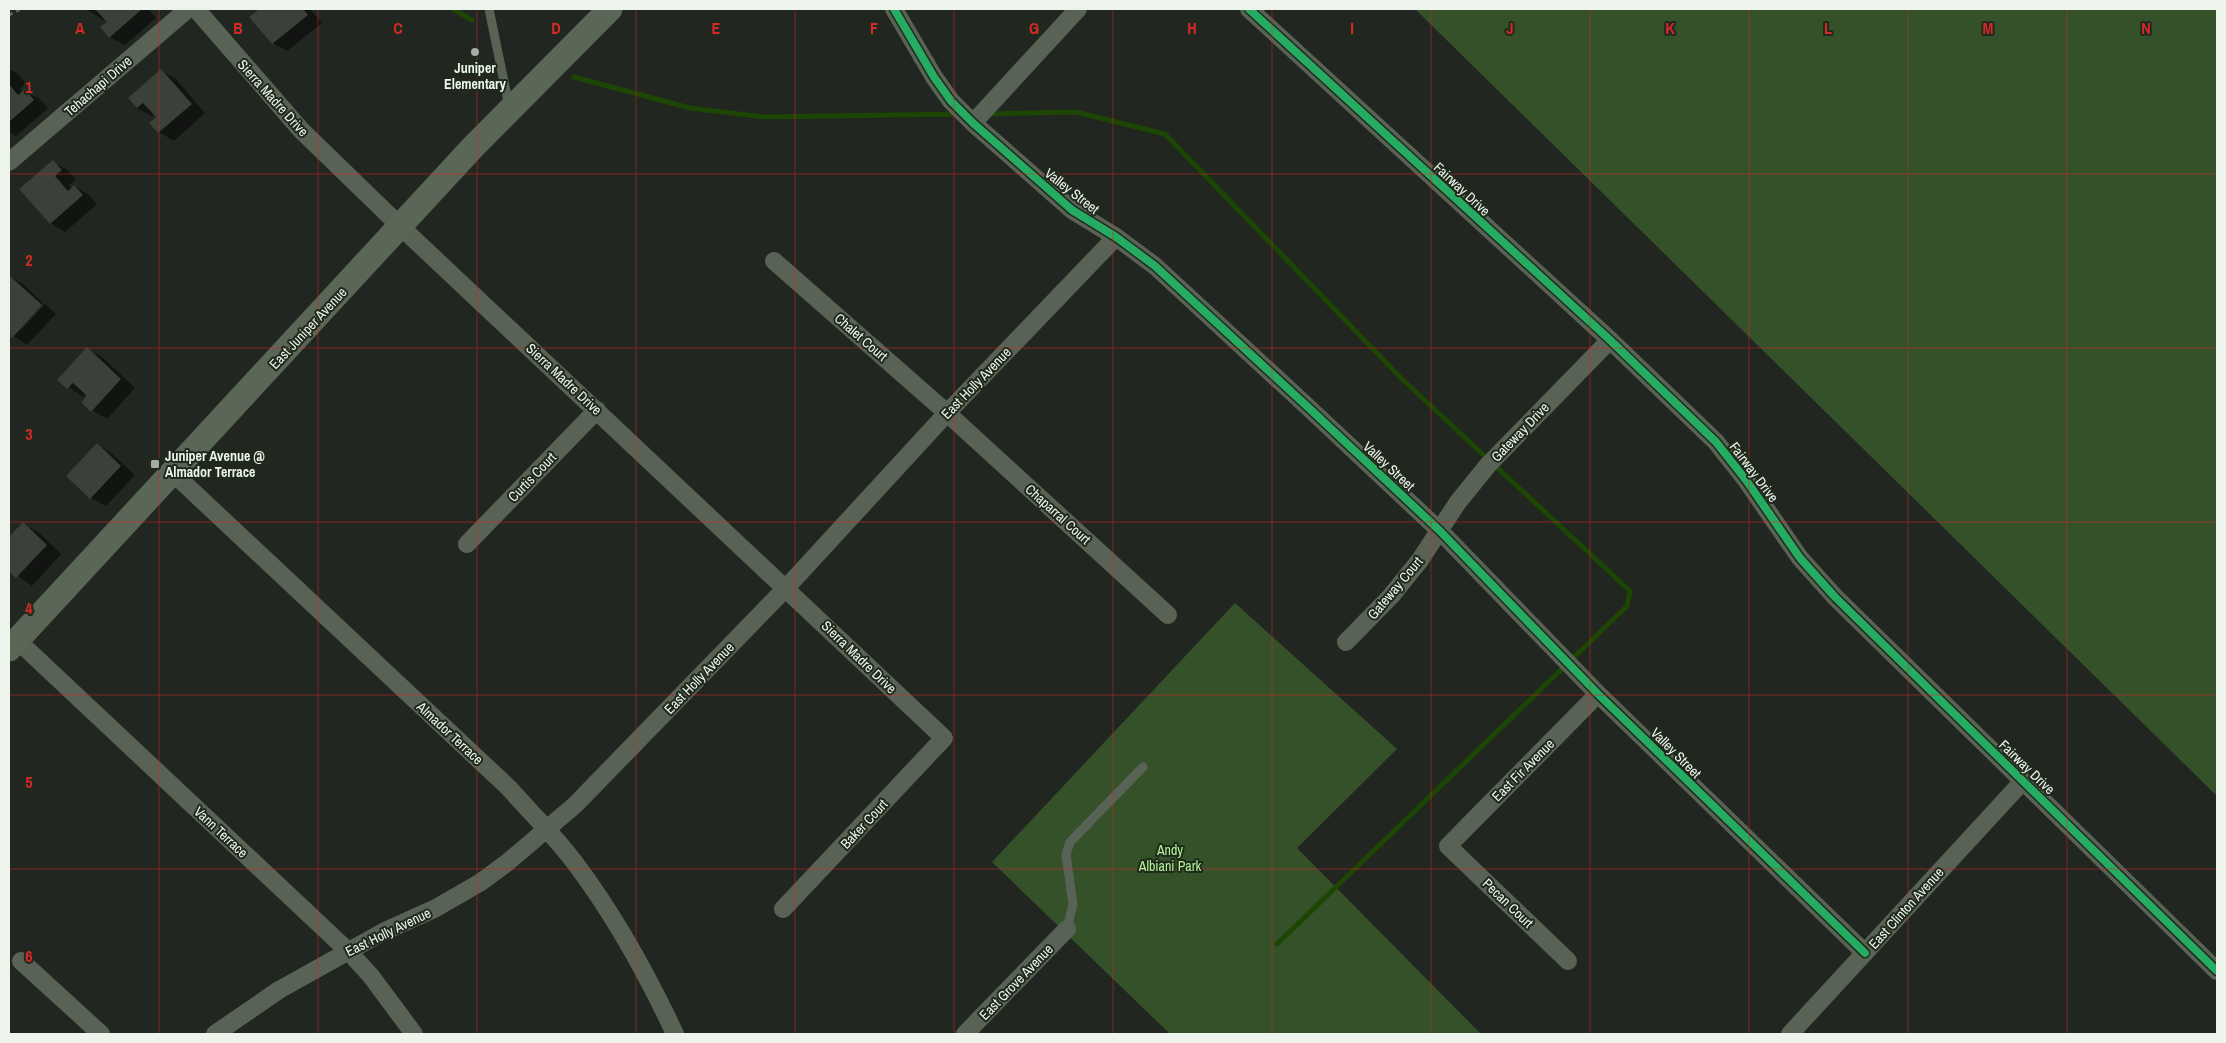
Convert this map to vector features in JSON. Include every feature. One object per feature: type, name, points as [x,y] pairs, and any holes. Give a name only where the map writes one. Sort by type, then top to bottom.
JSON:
[{"type":"street","name":"Tehachapi Drive","points":[[9,162],[188,9]]},
{"type":"street","name":"Sierra Madre Drive","points":[[196,9],[301,130],[401,227],[944,738]]},
{"type":"street","name":"East Juniper Avenue","points":[[13,645],[510,110],[610,9]]},
{"type":"street","name":"Valley Street","points":[[894,9],[934,77],[951,101],[1072,210],[1116,237],[1155,266],[1440,531],[1598,694],[1865,953]]},
{"type":"street","points":[[973,122],[1078,9]]},
{"type":"street","name":"Fairway Drive","points":[[1249,9],[1610,340],[1716,442],[1746,480],[1800,558],[1835,597],[2217,971]]},
{"type":"street","name":"East Holly Avenue","points":[[215,1034],[279,990],[348,950],[466,891],[508,862],[547,830],[626,754],[786,588],[947,413],[1116,237]]},
{"type":"street","name":"Chalet Court","points":[[774,261],[947,413]]},
{"type":"street","name":"Gateway Drive","points":[[1440,531],[1458,502],[1488,465],[1610,340]]},
{"type":"street","name":"Curtis Court","points":[[467,544],[597,410]]},
{"type":"street","name":"Chaparral Court","points":[[947,413],[1168,615]]},
{"type":"street","name":"Almador Terrace","points":[[173,473],[509,788],[547,830],[574,861],[624,934],[675,1034]]},
{"type":"street","name":"Gateway Court","points":[[1346,642],[1391,596],[1440,531]]},
{"type":"street","name":"Vann Terrace","points":[[13,645],[348,950],[371,976],[414,1034]]},
{"type":"street","name":"East Fir Avenue","points":[[1448,846],[1598,694]]},
{"type":"street","name":"Baker Court","points":[[783,909],[944,738]]},
{"type":"street","name":"East Clinton Avenue","points":[[1790,1034],[2023,781]]},
{"type":"street","name":"Pecan Court","points":[[1448,846],[1568,961]]},
{"type":"street","name":"East Grove Avenue","points":[[965,1034],[1067,929]]},
{"type":"street","points":[[21,961],[102,1034]]},
{"type":"lane","points":[[489,9],[510,110]]},
{"type":"lane","points":[[1067,929],[1073,904],[1066,855],[1070,842],[1143,767]]},
{"type":"path","points":[[9,15],[21,9]]},
{"type":"green space","points":[[1415,9],[2217,9],[2217,796]]},
{"type":"green space","name":"Andy Albiani Park","points":[[1235,603],[1397,749],[1297,848],[1481,1034],[1170,1034],[992,862]]},
{"type":"building","points":[[95,9],[142,9],[109,38],[100,27],[107,22]]},
{"type":"building","points":[[259,9],[303,9],[308,15],[272,44],[249,17]]},
{"type":"building","points":[[161,69],[192,104],[158,133],[149,123],[156,117],[143,103],[137,108],[128,98]]},
{"type":"building","points":[[9,84],[18,95],[25,89],[34,100],[9,122]]},
{"type":"building","points":[[53,160],[62,170],[55,176],[68,191],[74,185],[83,195],[50,224],[19,189]]},
{"type":"building","points":[[9,275],[42,305],[12,338],[9,335]]},
{"type":"building","points":[[87,347],[121,379],[91,412],[81,402],[87,396],[73,383],[67,389],[57,380]]},
{"type":"building","points":[[97,443],[121,466],[90,499],[66,476]]},
{"type":"building","points":[[23,522],[47,545],[16,578],[9,571],[9,537]]},
{"type":"waterway","points":[[453,9],[472,20]]},
{"type":"waterway","points":[[574,77],[690,108],[764,117],[959,114]]},
{"type":"waterway","points":[[987,114],[1076,112],[1165,134],[1403,380],[1630,591],[1627,606],[1277,944]]},
{"type":"cycle path","points":[[894,9],[934,77],[951,101],[973,123],[1072,210],[1116,237],[1155,266],[1310,409],[1440,531],[1598,694],[1865,953]]},
{"type":"cycle path","points":[[1249,9],[1610,340],[1716,442],[1746,480],[1800,558],[1835,597],[2217,971]]},
{"type":"place","name":"Juniper Elementary","points":[[475,52]]},
{"type":"place","name":"Juniper Avenue @ Almador Terrace","points":[[155,464]]}]
